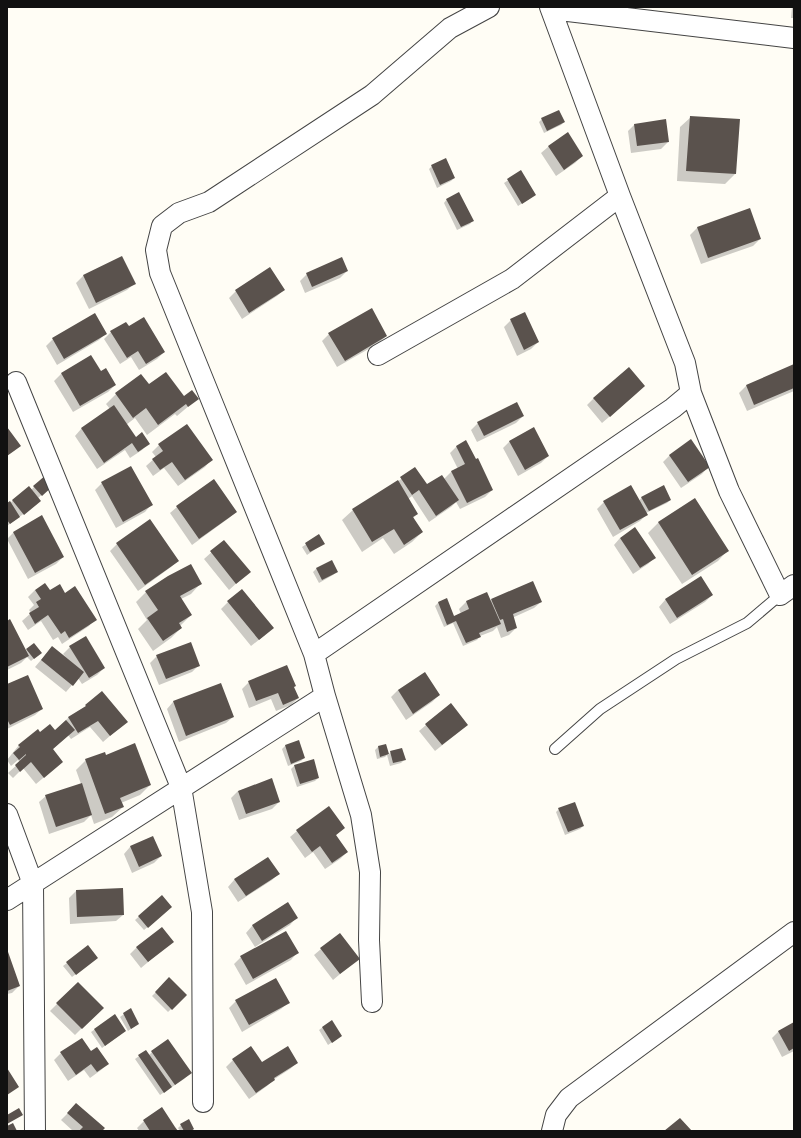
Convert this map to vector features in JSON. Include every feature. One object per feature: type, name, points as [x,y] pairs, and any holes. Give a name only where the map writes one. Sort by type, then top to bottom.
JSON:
[{"type":"street","points":[[372,1002],[369,940],[370,872],[361,815],[325,696],[314,654],[160,273],[156,250],[162,226],[179,213],[209,202],[372,95],[450,28],[489,7]]},
{"type":"street","points":[[787,590],[729,491],[691,394],[685,363],[620,196],[550,8],[794,38]]},
{"type":"street","points":[[378,355],[512,279],[620,196]]},
{"type":"street","points":[[16,382],[181,787],[202,912],[203,1102]]},
{"type":"street","points":[[314,654],[666,413],[691,394]]},
{"type":"street","points":[[7,900],[325,696]]},
{"type":"street","points":[[7,814],[33,884],[35,1131]]},
{"type":"street","points":[[552,1131],[556,1115],[569,1098],[794,932]]},
{"type":"lane","points":[[555,749],[600,709],[676,659],[747,623],[787,590]]},
{"type":"building","points":[[559,110],[565,122],[547,131],[541,118]]},
{"type":"building","points":[[690,116],[740,119],[736,174],[686,171]]},
{"type":"building","points":[[666,119],[669,142],[637,146],[634,124]]},
{"type":"building","points":[[568,132],[583,156],[564,170],[548,146]]},
{"type":"building","points":[[446,158],[455,178],[440,185],[431,165]]},
{"type":"building","points":[[521,170],[536,195],[522,204],[507,179]]},
{"type":"building","points":[[459,192],[474,221],[461,227],[446,199]]},
{"type":"building","points":[[750,208],[761,239],[708,258],[697,227]]},
{"type":"building","points":[[122,256],[136,284],[96,303],[83,275]]},
{"type":"building","points":[[342,257],[348,271],[312,287],[306,273]]},
{"type":"building","points":[[270,267],[285,290],[249,313],[235,290]]},
{"type":"building","points":[[372,308],[387,336],[345,361],[328,333]]},
{"type":"building","points":[[525,312],[539,342],[524,350],[510,319]]},
{"type":"building","points":[[95,313],[107,334],[64,359],[52,338]]},
{"type":"building","points":[[144,317],[165,352],[146,364],[138,351],[127,358],[110,331],[126,322],[129,326]]},
{"type":"building","points":[[91,355],[101,371],[106,368],[116,385],[80,406],[61,373]]},
{"type":"building","points":[[794,364],[794,388],[754,405],[746,385]]},
{"type":"building","points":[[629,367],[645,386],[610,417],[593,398]]},
{"type":"building","points":[[166,372],[184,396],[192,390],[199,399],[188,407],[186,404],[158,425],[146,408],[133,418],[115,393],[141,374],[149,384]]},
{"type":"building","points":[[517,402],[524,416],[484,436],[477,422]]},
{"type":"building","points":[[114,405],[136,437],[142,432],[150,444],[138,452],[132,443],[104,463],[81,428]]},
{"type":"building","points":[[187,424],[213,460],[185,480],[172,462],[160,470],[152,459],[163,451],[158,444]]},
{"type":"building","points":[[7,427],[21,446],[7,456]]},
{"type":"building","points":[[534,427],[549,456],[525,470],[509,441]]},
{"type":"building","points":[[691,439],[710,467],[688,482],[669,455]]},
{"type":"building","points":[[466,440],[476,459],[478,458],[493,490],[467,503],[451,471],[465,464],[456,446]]},
{"type":"building","points":[[131,466],[153,505],[123,522],[101,482]]},
{"type":"building","points":[[415,467],[427,484],[442,475],[459,500],[436,516],[419,490],[412,495],[400,477]]},
{"type":"building","points":[[46,475],[54,485],[42,496],[33,486]]},
{"type":"building","points":[[214,479],[237,512],[199,539],[176,506]]},
{"type":"building","points":[[398,480],[418,514],[413,517],[423,532],[404,545],[394,529],[372,542],[352,509]]},
{"type":"building","points":[[631,485],[648,515],[620,530],[603,501]]},
{"type":"building","points":[[664,485],[671,500],[649,511],[641,497]]},
{"type":"building","points":[[29,486],[41,501],[24,515],[12,500]]},
{"type":"building","points":[[695,498],[729,551],[692,575],[658,522]]},
{"type":"building","points":[[10,501],[20,517],[10,524],[7,520],[7,503]]},
{"type":"building","points":[[42,515],[64,557],[35,573],[13,532]]},
{"type":"building","points":[[150,519],[179,561],[145,585],[116,543]]},
{"type":"building","points":[[635,527],[656,558],[640,568],[620,538]]},
{"type":"building","points":[[319,534],[325,544],[310,552],[305,543]]},
{"type":"building","points":[[224,540],[251,572],[236,584],[210,551]]},
{"type":"building","points":[[332,560],[338,572],[322,580],[316,568]]},
{"type":"building","points":[[191,564],[202,584],[180,596],[192,615],[179,623],[182,628],[163,641],[147,618],[158,610],[145,591],[168,576]]},
{"type":"building","points":[[701,576],[713,595],[677,618],[665,599]]},
{"type":"building","points":[[533,581],[542,602],[513,614],[517,628],[507,632],[503,619],[500,620],[491,599]]},
{"type":"building","points":[[45,583],[50,590],[60,584],[65,593],[75,586],[97,620],[69,638],[65,631],[61,634],[48,615],[35,624],[29,613],[39,607],[36,602],[41,599],[35,590]]},
{"type":"building","points":[[242,589],[274,628],[259,640],[227,601]]},
{"type":"building","points":[[487,592],[501,624],[479,633],[481,637],[466,643],[456,621],[447,625],[438,602],[447,598],[454,616],[469,609],[466,601]]},
{"type":"building","points":[[10,619],[29,656],[7,667],[7,621]]},
{"type":"building","points":[[86,636],[105,668],[89,678],[69,646]]},
{"type":"building","points":[[191,642],[200,666],[166,679],[156,655]]},
{"type":"building","points":[[34,643],[42,653],[34,659],[26,649]]},
{"type":"building","points":[[52,646],[84,672],[73,686],[41,660]]},
{"type":"building","points":[[287,665],[296,686],[294,687],[299,698],[283,705],[278,693],[256,701],[248,681]]},
{"type":"building","points":[[425,672],[440,695],[413,714],[398,690]]},
{"type":"building","points":[[28,675],[43,709],[10,725],[7,719],[7,684]]},
{"type":"building","points":[[221,683],[234,717],[186,736],[173,701]]},
{"type":"building","points":[[102,691],[128,722],[110,736],[98,721],[78,733],[68,717],[86,706],[85,705]]},
{"type":"building","points":[[451,703],[468,725],[442,745],[425,724]]},
{"type":"building","points":[[66,720],[75,730],[53,749],[63,762],[44,778],[31,762],[20,772],[15,765],[26,754],[19,760],[13,753],[20,747],[18,745],[38,729],[40,732],[50,724],[55,730]]},
{"type":"building","points":[[299,740],[305,758],[291,764],[285,745]]},
{"type":"building","points":[[135,743],[151,785],[120,798],[124,807],[105,814],[85,759],[105,752],[106,755]]},
{"type":"building","points":[[386,744],[389,754],[380,757],[378,746]]},
{"type":"building","points":[[402,748],[406,760],[393,763],[390,751]]},
{"type":"building","points":[[314,759],[319,778],[300,784],[294,765]]},
{"type":"building","points":[[272,778],[280,802],[246,814],[238,791]]},
{"type":"building","points":[[82,783],[92,815],[56,827],[45,795]]},
{"type":"building","points":[[575,802],[584,826],[568,832],[558,808]]},
{"type":"building","points":[[329,806],[345,828],[336,835],[348,852],[332,863],[320,846],[312,852],[296,830]]},
{"type":"building","points":[[153,836],[162,856],[139,867],[130,846]]},
{"type":"building","points":[[268,857],[280,874],[246,896],[234,879]]},
{"type":"building","points":[[123,888],[124,915],[77,917],[76,890]]},
{"type":"building","points":[[162,895],[172,907],[148,928],[138,916]]},
{"type":"building","points":[[288,902],[298,918],[262,941],[252,925]]},
{"type":"building","points":[[162,927],[174,942],[148,962],[136,947]]},
{"type":"building","points":[[286,931],[299,953],[253,979],[240,956]]},
{"type":"building","points":[[340,933],[360,959],[340,974],[320,948]]},
{"type":"building","points":[[88,945],[98,958],[76,975],[66,962]]},
{"type":"building","points":[[7,949],[20,986],[7,991]]},
{"type":"building","points":[[169,977],[187,995],[172,1010],[155,992]]},
{"type":"building","points":[[276,978],[290,1003],[249,1025],[235,1000]]},
{"type":"building","points":[[78,982],[104,1008],[82,1029],[56,1003]]},
{"type":"building","points":[[131,1008],[139,1024],[131,1029],[123,1013]]},
{"type":"building","points":[[115,1014],[126,1031],[105,1046],[94,1029]]},
{"type":"building","points":[[332,1020],[342,1036],[332,1043],[322,1027]]},
{"type":"building","points":[[794,1022],[794,1048],[789,1051],[778,1031]]},
{"type":"building","points":[[82,1038],[91,1051],[97,1047],[109,1064],[97,1072],[91,1064],[76,1075],[60,1052]]},
{"type":"building","points":[[168,1039],[192,1073],[175,1085],[151,1051]]},
{"type":"building","points":[[251,1046],[262,1062],[288,1046],[298,1063],[274,1078],[275,1080],[256,1093],[232,1059]]},
{"type":"building","points":[[146,1050],[172,1087],[164,1093],[138,1055]]},
{"type":"building","points":[[7,1068],[19,1087],[7,1095]]},
{"type":"building","points":[[76,1103],[105,1128],[102,1131],[79,1131],[83,1127],[67,1113]]},
{"type":"building","points":[[162,1107],[178,1131],[150,1131],[143,1120]]},
{"type":"building","points":[[19,1108],[23,1115],[7,1124],[7,1115]]},
{"type":"building","points":[[680,1118],[692,1131],[664,1131]]},
{"type":"building","points":[[189,1119],[194,1129],[191,1131],[184,1131],[180,1124]]},
{"type":"building","points":[[13,1123],[17,1131],[7,1131],[7,1126]]}]
